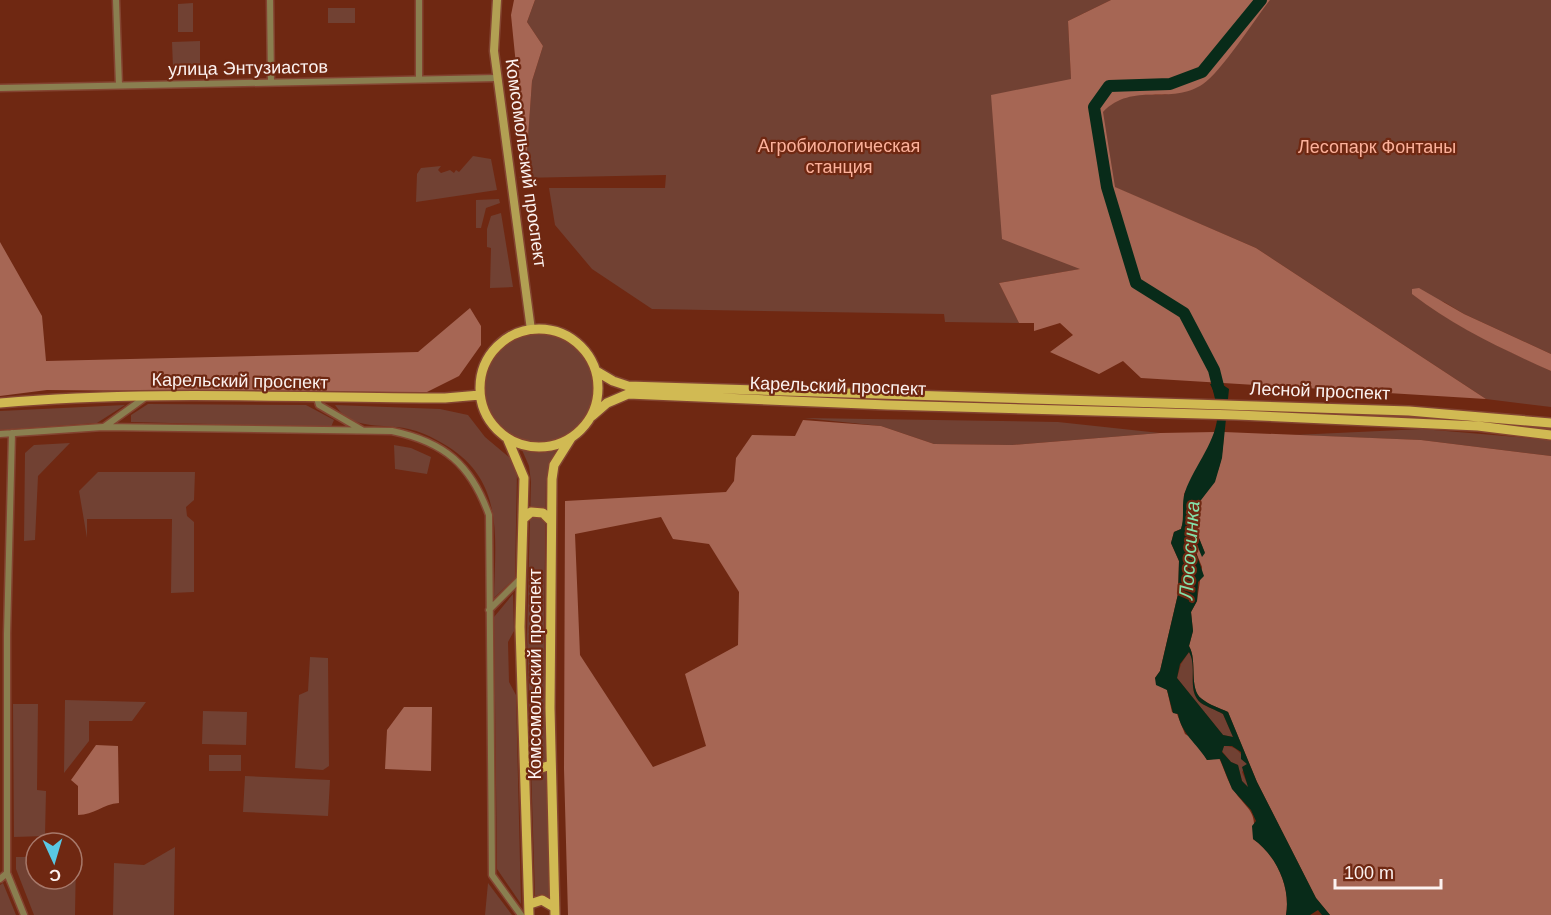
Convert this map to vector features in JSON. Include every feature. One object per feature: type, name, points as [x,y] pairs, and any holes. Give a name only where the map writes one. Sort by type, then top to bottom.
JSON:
[{"type":"main road","points":[[531,330],[550,330],[570,338],[588,355],[596,371],[598,397],[592,416],[571,438],[554,446],[537,447],[508,440],[492,425],[483,411],[480,378],[486,361],[501,343],[511,336],[531,330]]},
{"type":"main road","name":"Карельский проспект","points":[[596,371],[613,381],[628,386],[1086,400]]},
{"type":"main road","name":"Карельский проспект","points":[[592,416],[607,403],[628,394],[1089,411]]},
{"type":"main road","points":[[887,394],[887,405]]},
{"type":"main road","name":"Карельский проспект","points":[[0,403],[64,398],[148,396],[445,398],[480,395]]},
{"type":"main road","name":"Лесной проспект","points":[[1086,400],[1493,416],[1551,423]]},
{"type":"main road","name":"Лесной проспект","points":[[1089,411],[1478,426],[1551,435]]},
{"type":"main road","name":"Комсомольский проспект","points":[[554,911],[551,765],[551,521],[554,465],[571,438]]},
{"type":"main road","name":"Комсомольский проспект","points":[[508,440],[524,478],[521,577],[529,915]]},
{"type":"main road","points":[[524,519],[531,512],[543,513],[551,521]]},
{"type":"main road","points":[[525,765],[538,769],[551,765]]},
{"type":"main road","points":[[530,904],[542,900],[554,911]]},
{"type":"street","points":[[116,0],[119,85]]},
{"type":"street","points":[[270,0],[271,82]]},
{"type":"street","points":[[419,0],[419,79]]},
{"type":"street","name":"Комсомольский проспект","points":[[497,0],[494,51],[531,330]]},
{"type":"street","name":"улица Энтузиастов","points":[[0,88],[497,78]]},
{"type":"street","points":[[103,427],[148,396]]},
{"type":"street","points":[[317,398],[319,405],[363,431]]},
{"type":"street","points":[[0,434],[103,427],[393,431],[423,439],[453,457],[475,480],[489,515],[492,875],[521,915]]},
{"type":"street","points":[[12,433],[7,634],[7,873],[24,915]]},
{"type":"street","points":[[489,610],[521,577]]},
{"type":"street","points":[[0,879],[7,873]]},
{"type":"green space","name":"Агробиологическая станция","points":[[535,0],[1111,0],[1068,21],[1081,269],[999,283],[1019,323],[945,322],[944,314],[652,309],[592,269],[555,225],[549,188],[665,188],[666,175],[519,178],[526,166],[532,81],[543,46],[527,22]]},
{"type":"green space","name":"Лесопарк Фонтаны","points":[[1270,0],[1551,0],[1551,354],[1464,314],[1444,302],[1413,294],[1462,327],[1551,371],[1551,407],[1486,399],[1256,248],[1114,187],[1102,112],[1112,104],[1130,96],[1169,94],[1192,86],[1217,66]]},
{"type":"green space","points":[[193,3],[193,32],[178,32],[178,4]]},
{"type":"green space","points":[[328,8],[355,8],[355,23],[328,23]]},
{"type":"green space","points":[[200,41],[200,67],[173,68],[172,42]]},
{"type":"green space","points":[[473,156],[491,159],[497,190],[416,202],[417,174],[421,168],[441,166],[438,170],[441,173],[450,170],[454,173],[456,170],[459,172]]},
{"type":"green space","points":[[499,199],[500,203],[486,208],[481,228],[476,228],[476,200]]},
{"type":"green space","points":[[501,213],[513,287],[490,288],[491,248],[487,247],[487,229],[491,216]]},
{"type":"green space","points":[[539,334],[560,338],[577,350],[589,367],[593,388],[589,409],[577,426],[560,438],[539,442],[518,438],[501,426],[489,409],[485,388],[489,367],[501,350],[518,338]]},
{"type":"green space","points":[[891,398],[1080,404],[1080,407],[891,402]]},
{"type":"green space","points":[[148,404],[306,405],[334,420],[331,427],[131,422],[131,415]]},
{"type":"green space","points":[[125,405],[97,423],[0,430],[0,411]]},
{"type":"green space","points":[[335,405],[440,409],[468,415],[485,437],[510,458],[517,472],[515,578],[494,598],[493,513],[488,494],[479,476],[466,460],[436,439],[410,429],[362,424],[347,417]]},
{"type":"green space","points":[[1323,412],[1535,424],[1551,429],[1423,418],[1321,414]]},
{"type":"green space","points":[[804,418],[1058,422],[1160,433],[1012,445],[934,444],[881,426]]},
{"type":"green space","points":[[1422,429],[1551,440],[1551,456],[1421,440],[1294,435]]},
{"type":"green space","points":[[70,443],[38,476],[35,540],[24,541],[25,453],[34,445]]},
{"type":"green space","points":[[394,445],[411,448],[431,457],[427,474],[395,469]]},
{"type":"green space","points":[[522,450],[539,453],[556,450],[549,465],[546,481],[544,637],[550,898],[542,894],[535,896],[527,635],[531,482],[529,466]]},
{"type":"green space","points":[[98,472],[195,472],[194,500],[186,507],[187,516],[194,522],[194,592],[171,593],[172,519],[87,519],[87,538],[79,491]]},
{"type":"green space","points":[[513,594],[514,631],[508,642],[509,682],[516,695],[521,904],[497,869],[494,617]]},
{"type":"green space","points":[[1189,652],[1193,664],[1193,685],[1196,698],[1223,714],[1233,737],[1223,735],[1177,678],[1181,664]]},
{"type":"green space","points":[[310,657],[328,658],[329,766],[323,770],[295,768],[299,695],[308,691]]},
{"type":"green space","points":[[65,700],[146,702],[132,721],[89,721],[89,741],[64,773]]},
{"type":"green space","points":[[13,704],[38,704],[37,790],[46,791],[45,831],[24,831],[24,837],[14,837]]},
{"type":"green space","points":[[203,711],[247,712],[246,745],[202,744]]},
{"type":"green space","points":[[1224,746],[1241,753],[1247,764],[1242,772],[1249,788],[1242,781],[1238,765],[1231,762],[1222,751]]},
{"type":"green space","points":[[209,755],[241,755],[241,771],[209,771]]},
{"type":"green space","points":[[245,776],[330,780],[328,816],[243,812]]},
{"type":"green space","points":[[175,847],[174,915],[113,915],[114,863],[144,865]]},
{"type":"green space","points":[[16,857],[24,857],[24,889],[16,869]]},
{"type":"green space","points":[[3,883],[16,915],[0,915],[0,885]]},
{"type":"green space","points":[[488,883],[512,915],[485,915]]},
{"type":"green space","points":[[25,891],[75,891],[75,915],[34,915]]},
{"type":"shaded area","points":[[514,0],[535,0],[527,22],[543,46],[532,81],[526,166],[511,15]]},
{"type":"shaded area","points":[[1111,0],[1270,0],[1228,57],[1203,84],[1178,93],[1139,95],[1127,98],[1103,112],[1115,187],[1256,248],[1486,399],[1141,378],[1123,361],[1099,374],[1050,352],[1073,335],[1060,323],[1034,331],[1034,323],[1019,323],[999,283],[1080,269],[1002,239],[991,95],[1071,79],[1068,21]]},
{"type":"shaded area","points":[[0,242],[42,316],[46,361],[418,352],[470,308],[481,326],[481,345],[459,376],[425,393],[47,390],[0,396]]},
{"type":"shaded area","points":[[1419,288],[1464,314],[1551,354],[1551,371],[1497,346],[1445,317],[1412,294],[1412,289]]},
{"type":"shaded area","points":[[803,420],[881,426],[934,444],[1012,445],[1160,433],[1215,432],[1184,494],[1184,518],[1181,529],[1174,532],[1171,543],[1179,561],[1178,594],[1160,671],[1155,678],[1167,690],[1172,712],[1177,714],[1185,734],[1195,740],[1207,760],[1219,758],[1231,785],[1253,816],[1253,839],[1269,854],[1284,883],[1286,915],[568,915],[564,769],[565,501],[726,492],[734,481],[736,458],[752,435],[795,436]],"holes":[[[661,517],[673,539],[709,544],[739,592],[738,645],[685,674],[706,746],[653,767],[580,655],[575,534]]]},
{"type":"shaded area","points":[[1224,432],[1421,440],[1551,456],[1551,915],[1330,915],[1316,898],[1257,782],[1228,712],[1205,701],[1195,689],[1193,659],[1189,646],[1193,631],[1191,612],[1197,601],[1202,567],[1194,547],[1197,545],[1205,553],[1195,528],[1197,521],[1194,509],[1217,473],[1222,456]]},
{"type":"shaded area","points":[[404,707],[432,707],[431,771],[385,769],[387,730]]},
{"type":"shaded area","points":[[96,745],[118,746],[119,803],[78,815],[78,786],[71,780]]},
{"type":"water","points":[[1210,384],[1223,385],[1229,389],[1222,458],[1215,482],[1194,509],[1197,521],[1195,528],[1205,553],[1202,557],[1197,545],[1194,547],[1204,576],[1198,582],[1197,601],[1191,612],[1193,631],[1189,646],[1193,659],[1195,689],[1205,701],[1228,712],[1257,782],[1316,898],[1330,915],[1322,915],[1318,910],[1310,915],[1286,915],[1284,883],[1269,854],[1253,839],[1252,826],[1256,821],[1251,810],[1232,789],[1220,759],[1207,760],[1186,733],[1178,714],[1173,713],[1167,690],[1156,685],[1155,678],[1160,671],[1178,594],[1179,561],[1171,543],[1174,532],[1181,529],[1185,492],[1216,427],[1218,414],[1216,399]],"holes":[[[1189,652],[1193,665],[1194,692],[1197,698],[1201,703],[1223,714],[1233,737],[1223,735],[1177,678],[1180,664]],[[1224,746],[1232,746],[1241,752],[1241,759],[1247,764],[1242,767],[1248,787],[1242,781],[1238,765],[1231,762],[1222,752]]]},
{"type":"waterway","name":"Лососинка","points":[[1221,398],[1214,370],[1184,313],[1136,283],[1107,187],[1094,107],[1109,86],[1170,84],[1202,72],[1261,0]]}]
